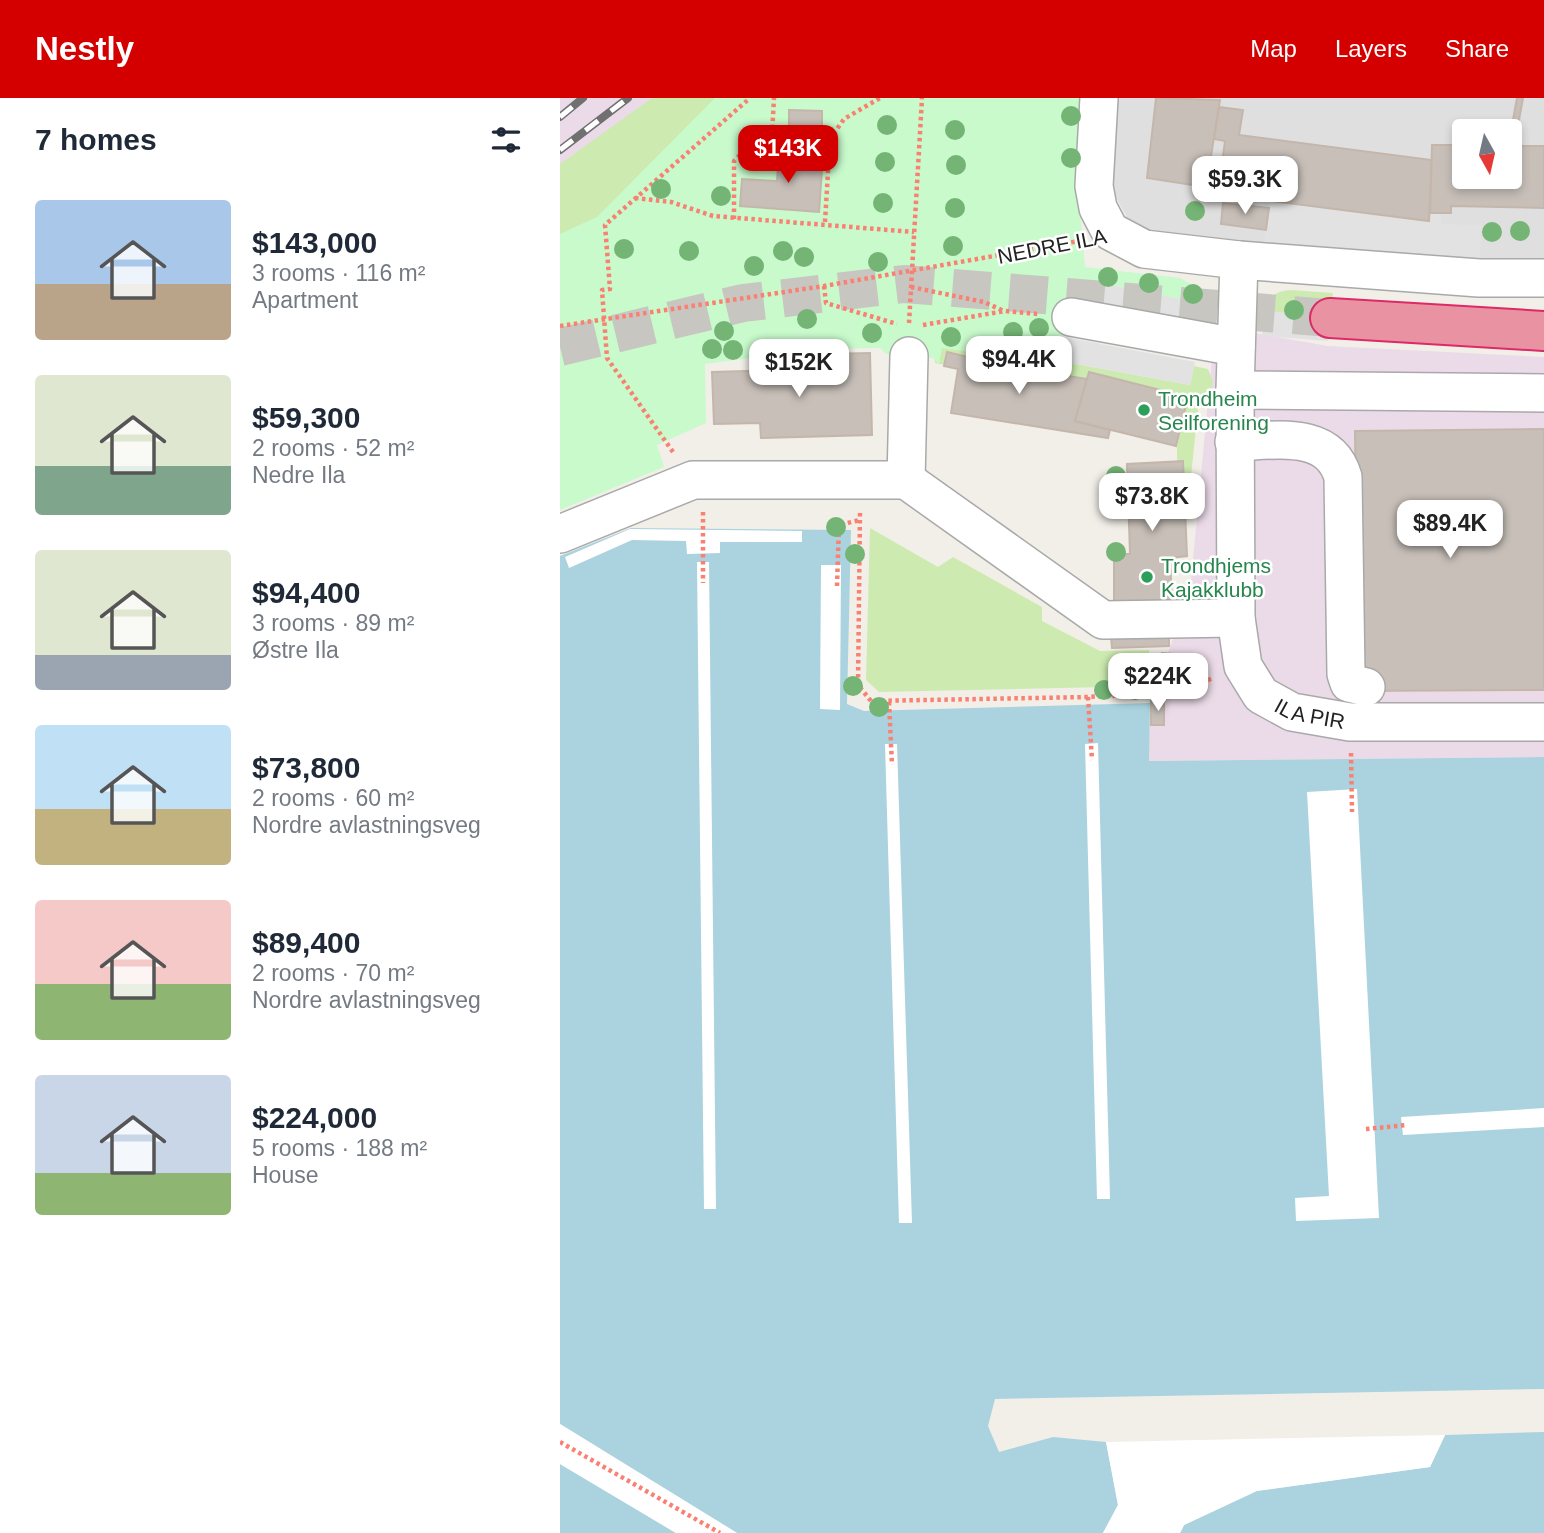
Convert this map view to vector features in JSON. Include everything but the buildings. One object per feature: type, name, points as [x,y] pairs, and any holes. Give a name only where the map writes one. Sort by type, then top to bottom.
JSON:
[{"type":"highway","points":[[1330,318],[1544,331]]},
{"type":"street","points":[[1099,98],[1094,187],[1098,208],[1110,231]]},
{"type":"street","name":"NEDRE ILA","points":[[1110,231],[1144,249],[1239,260],[1479,278],[1544,278]]},
{"type":"street","name":"ILA PIR","points":[[1239,260],[1234,442],[1236,618],[1243,666],[1261,695],[1292,712],[1350,722],[1544,722]]},
{"type":"street","points":[[1071,317],[1236,347]]},
{"type":"street","points":[[906,480],[909,356]]},
{"type":"street","points":[[1235,390],[1544,393]]},
{"type":"street","points":[[1234,442],[1299,441],[1322,446],[1338,461],[1343,477],[1346,674],[1349,683],[1366,687]]},
{"type":"street","points":[[560,534],[693,480],[906,480],[1103,620],[1236,618]]},
{"type":"path","points":[[693,480],[607,358],[602,290],[610,289],[605,225],[750,98]]},
{"type":"path","points":[[772,135],[774,98]]},
{"type":"path","points":[[825,223],[830,139],[844,119],[880,98]]},
{"type":"path","points":[[910,314],[922,98]]},
{"type":"path","points":[[734,219],[734,161],[750,144],[772,135],[830,139]]},
{"type":"path","points":[[633,198],[671,202],[713,216],[734,219],[825,223],[914,232]]},
{"type":"path","name":"NEDRE ILA","points":[[560,326],[912,271],[1070,243],[1110,231]]},
{"type":"path","points":[[824,286],[826,303],[909,328],[1005,311],[1071,317]]},
{"type":"path","points":[[911,287],[984,302],[1005,311]]},
{"type":"path","points":[[860,481],[858,685],[871,701],[1088,697],[1178,692],[1243,666]]},
{"type":"path","points":[[703,583],[704,520]]},
{"type":"path","points":[[837,586],[839,525],[860,520]]},
{"type":"path","points":[[1088,697],[1092,760]]},
{"type":"path","points":[[888,702],[892,765]]},
{"type":"path","points":[[1351,754],[1352,812]]},
{"type":"path","points":[[1367,1129],[1407,1125]]},
{"type":"path","points":[[560,1442],[720,1533]]},
{"type":"shaded area","points":[[560,98],[715,98],[560,234]]},
{"type":"shaded area","points":[[1112,98],[1544,98],[1544,269],[1164,239],[1128,219],[1114,194],[1109,176]]},
{"type":"shaded area","points":[[1270,200],[1429,221],[1430,213],[1441,213],[1441,224],[1481,225],[1480,266],[1263,250]]},
{"type":"shaded area","points":[[1076,278],[1205,304],[1200,329],[1070,304]]},
{"type":"shaded area","points":[[1264,311],[1330,317],[1328,341],[1262,336]]},
{"type":"shaded area","points":[[1215,326],[1328,346],[1544,357],[1544,757],[1148,761],[1150,703],[1190,591]]},
{"type":"shaded area","points":[[1064,337],[1195,362],[1190,385],[1060,361]]},
{"type":"green space","points":[[652,98],[742,98],[560,318],[560,164]]},
{"type":"green space","points":[[715,98],[1084,98],[1079,200],[1085,267],[1180,278],[1198,288],[1205,304],[1076,278],[1059,365],[942,348],[939,364],[933,358],[886,354],[880,348],[821,349],[705,364],[706,423],[657,445],[664,467],[560,510],[560,234],[597,217]]},
{"type":"green space","points":[[1291,290],[1333,293],[1330,317],[1264,311],[1273,296]]},
{"type":"green space","points":[[933,333],[1060,361],[1190,385],[1194,366],[1208,369],[1213,381],[1210,399],[1199,399],[1191,476],[1184,476],[1183,463],[1177,462],[1177,447],[1188,397],[1090,373],[1087,380],[967,360],[967,356],[947,353],[945,365],[935,363]]},
{"type":"green space","points":[[870,528],[938,567],[953,557],[1042,607],[1042,621],[1100,651],[1149,650],[1150,686],[879,692],[866,680]]},
{"type":"water","points":[[631,528],[851,530],[847,704],[864,711],[1150,703],[1149,761],[1544,757],[1544,1389],[995,1399],[988,1426],[999,1452],[1053,1437],[1106,1442],[1118,1505],[1103,1533],[737,1533],[560,1424],[560,556]]},
{"type":"water","points":[[1544,1432],[1544,1533],[1180,1533],[1184,1525],[1256,1491],[1430,1467],[1445,1435]]},
{"type":"water","points":[[560,1464],[676,1533],[560,1533]]},
{"type":"pier","points":[[630,529],[802,531],[802,542],[720,542],[720,553],[687,554],[686,541],[632,540],[569,568],[565,557]]},
{"type":"pier","points":[[697,562],[709,562],[716,1209],[704,1209]]},
{"type":"pier","points":[[821,565],[841,565],[840,710],[820,709]]},
{"type":"pier","points":[[1098,743],[1110,1199],[1097,1199],[1085,744]]},
{"type":"pier","points":[[885,744],[897,744],[912,1223],[899,1223]]},
{"type":"pier","points":[[1357,789],[1379,1218],[1296,1221],[1295,1198],[1329,1196],[1307,792]]},
{"type":"pier","points":[[1544,1108],[1544,1127],[1403,1135],[1401,1117]]},
{"type":"pier","points":[[560,1424],[737,1533],[676,1533],[560,1464]]},
{"type":"pier","points":[[1445,1435],[1430,1467],[1257,1491],[1184,1525],[1180,1533],[1103,1533],[1118,1505],[1106,1442]]},
{"type":"tunnel","points":[[560,347],[743,303],[904,284],[1330,318]]},
{"type":"railway","points":[[560,117],[583,98]]},
{"type":"railway","points":[[560,150],[628,98]]},
{"type":"place","name":"Trondheim Seilforening","points":[[1144,410]]},
{"type":"place","name":"Trondhjems Kajakklubb","points":[[1147,577]]}]
